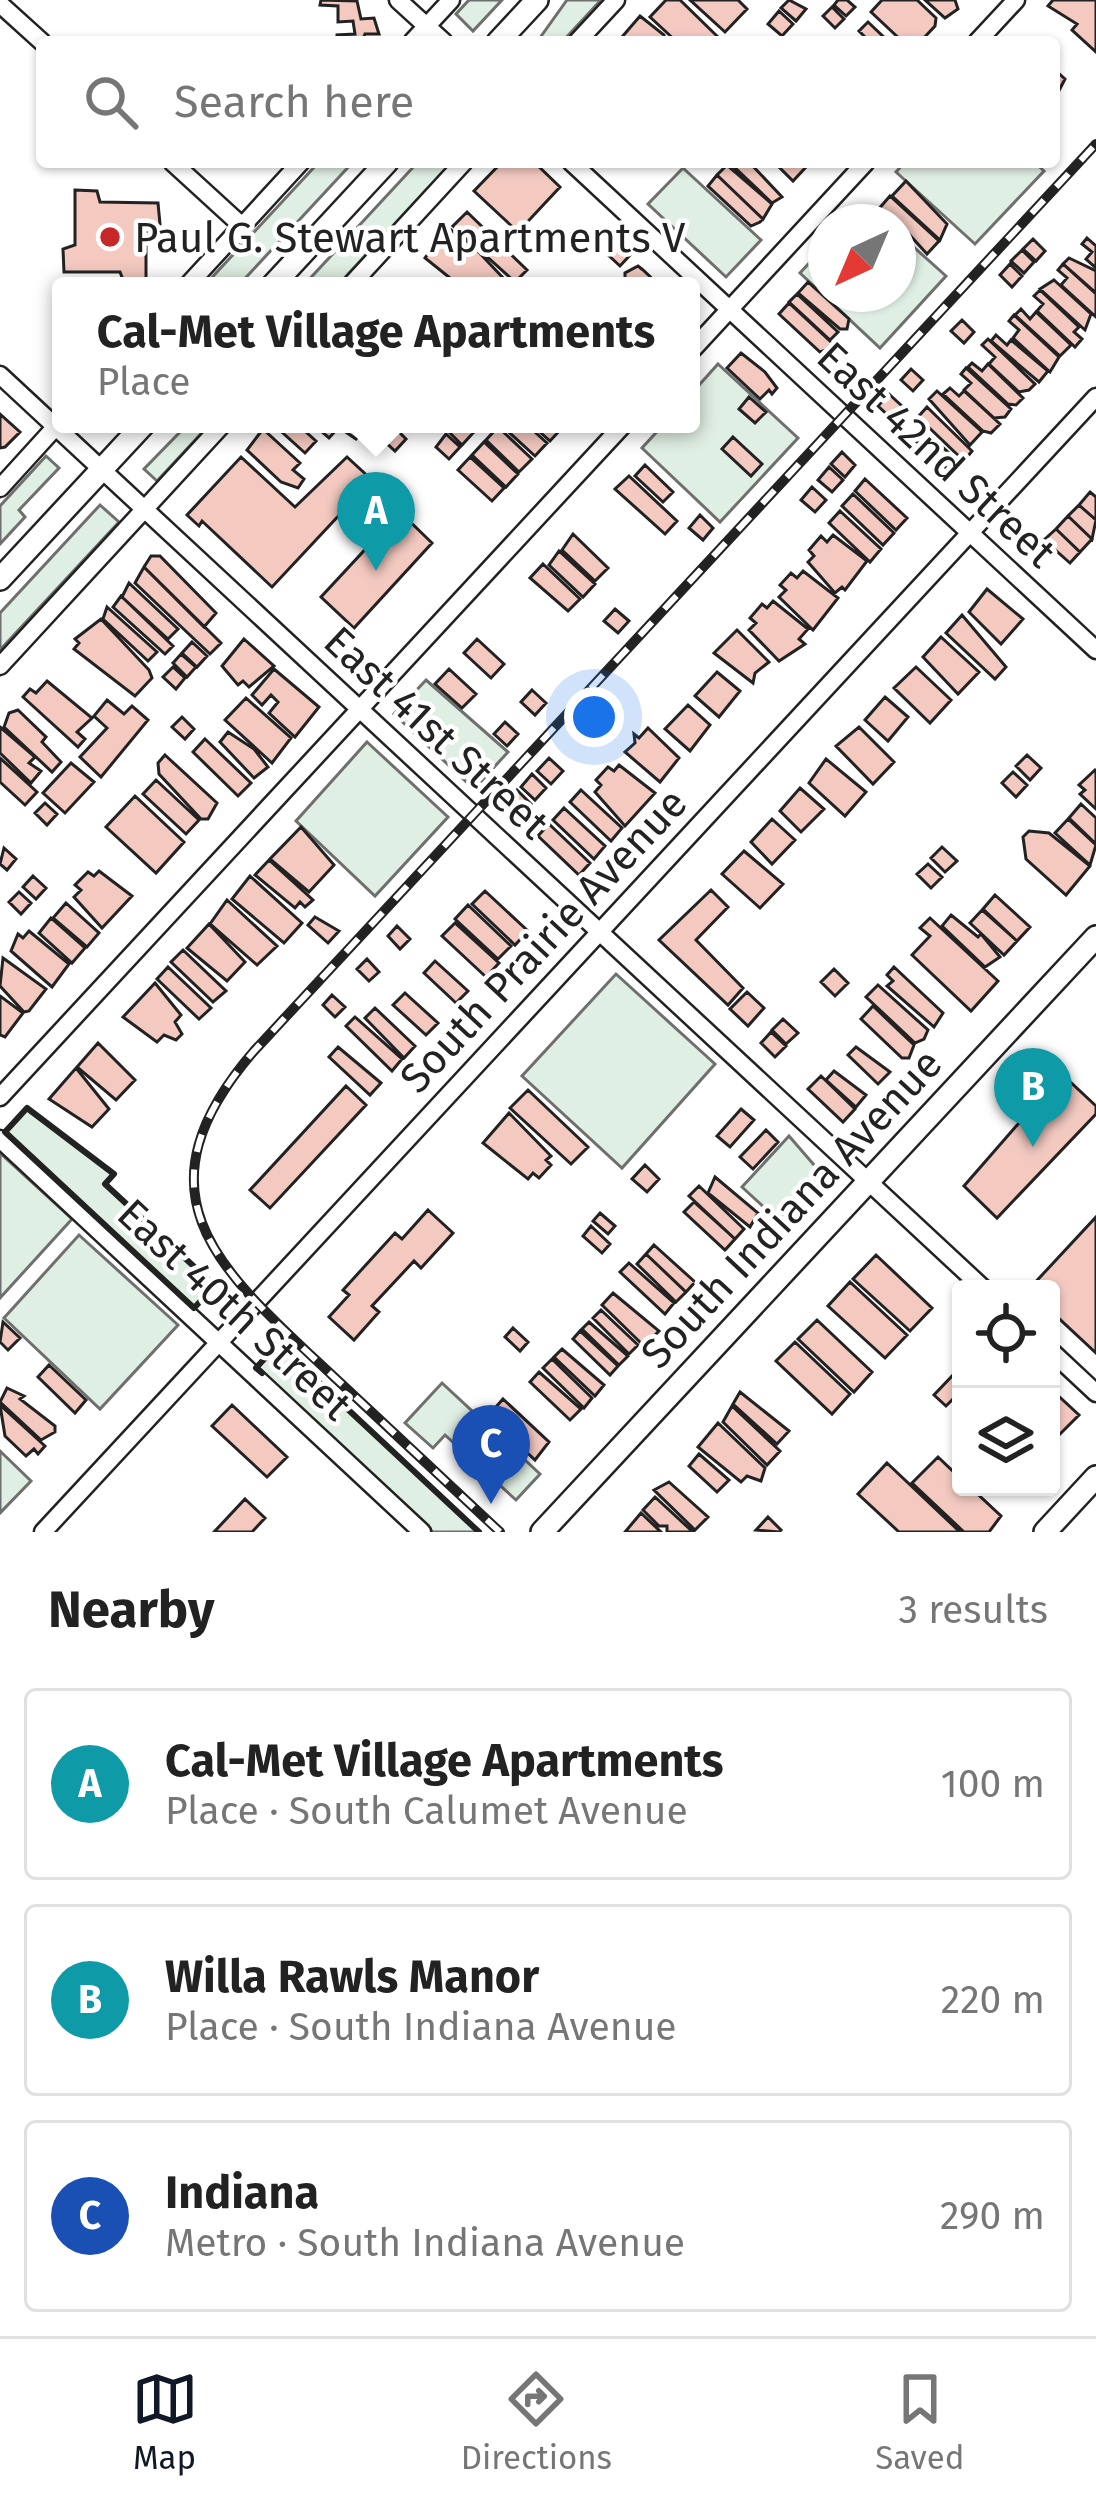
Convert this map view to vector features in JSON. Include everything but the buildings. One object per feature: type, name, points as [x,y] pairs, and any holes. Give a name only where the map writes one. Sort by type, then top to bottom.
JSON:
[{"type":"street","points":[[398,0],[437,36]]},
{"type":"street","points":[[418,36],[451,0]]},
{"type":"street","points":[[504,36],[537,0]]},
{"type":"street","points":[[583,36],[616,0]]},
{"type":"street","points":[[983,36],[1016,0]]},
{"type":"street","points":[[0,4],[36,37]]},
{"type":"street","points":[[179,168],[242,226]]},
{"type":"street","points":[[195,277],[295,168]]},
{"type":"street","points":[[280,277],[381,168]]},
{"type":"street","points":[[358,277],[458,168]]},
{"type":"street","name":"East 42nd Street","points":[[577,168],[694,277]]},
{"type":"street","points":[[700,341],[860,168]]},
{"type":"street","name":"East 42nd Street","points":[[700,283],[1096,650]]},
{"type":"street","name":"East 41st Street","points":[[0,375],[52,419]]},
{"type":"street","name":"South Prairie Avenue","points":[[43,1532],[1096,397]]},
{"type":"street","points":[[0,488],[52,431]]},
{"type":"street","name":"East 41st Street","points":[[67,433],[974,1280]]},
{"type":"street","points":[[0,579],[135,433]]},
{"type":"street","points":[[0,666],[215,433]]},
{"type":"street","points":[[0,1097],[615,433]]},
{"type":"street","name":"South Indiana Avenue","points":[[542,1532],[1096,937]]},
{"type":"street","name":"East 40th Street","points":[[0,1139],[422,1532]]},
{"type":"street","points":[[1060,1359],[1096,1393]]},
{"type":"street","points":[[1045,1532],[1096,1478]]},
{"type":"green space","points":[[469,0],[502,0],[473,31],[456,14]]},
{"type":"green space","points":[[567,0],[601,0],[568,36],[541,36]]},
{"type":"green space","points":[[313,168],[347,168],[246,277],[212,277]]},
{"type":"green space","points":[[412,168],[446,168],[345,277],[311,277]]},
{"type":"green space","points":[[683,168],[761,240],[726,277],[648,204]]},
{"type":"green space","points":[[900,168],[1044,171],[975,244],[896,172]]},
{"type":"green space","points":[[916,249],[946,276],[916,309]]},
{"type":"green space","points":[[842,312],[913,312],[880,348]]},
{"type":"green space","points":[[718,364],[798,438],[720,522],[642,448],[656,433],[700,433],[700,384]]},
{"type":"green space","points":[[179,433],[202,433],[157,481],[144,469]]},
{"type":"green space","points":[[46,456],[59,468],[19,510],[25,517],[0,544],[0,506]]},
{"type":"green space","points":[[100,505],[119,522],[0,650],[0,613]]},
{"type":"green space","points":[[426,680],[508,752],[474,789],[394,714]]},
{"type":"green space","points":[[367,742],[448,817],[375,896],[296,821]]},
{"type":"green space","points":[[616,974],[715,1064],[622,1168],[522,1076]]},
{"type":"green space","points":[[27,1108],[114,1174],[106,1185],[215,1286],[194,1308],[5,1132]]},
{"type":"green space","points":[[789,1136],[821,1173],[778,1220],[742,1187]]},
{"type":"green space","points":[[0,1153],[72,1219],[0,1298]]},
{"type":"green space","points":[[79,1235],[178,1325],[100,1409],[4,1318]]},
{"type":"green space","points":[[278,1344],[479,1532],[433,1532],[256,1368]]},
{"type":"green space","points":[[442,1383],[540,1474],[516,1500],[445,1435],[433,1448],[405,1423]]},
{"type":"green space","points":[[0,1451],[31,1481],[0,1513]]},
{"type":"railway","points":[[500,1532],[293,1338],[226,1266],[205,1229],[194,1191],[198,1149],[217,1103],[254,1051],[1096,144]]},
{"type":"wall","points":[[27,1108],[114,1174],[105,1184],[215,1286],[194,1308],[5,1132],[27,1108]]},
{"type":"wall","points":[[262,1373],[256,1368],[278,1344],[479,1532]]},
{"type":"place","name":"Paul G. Stewart Apartments V","points":[[110,237]]},
{"type":"place","name":"Cal-Met Village Apartments","points":[[376,571]]},
{"type":"place","name":"Willa Rawls Manor","points":[[1033,1147]]},
{"type":"place","name":"Indiana","points":[[491,1504]]}]
